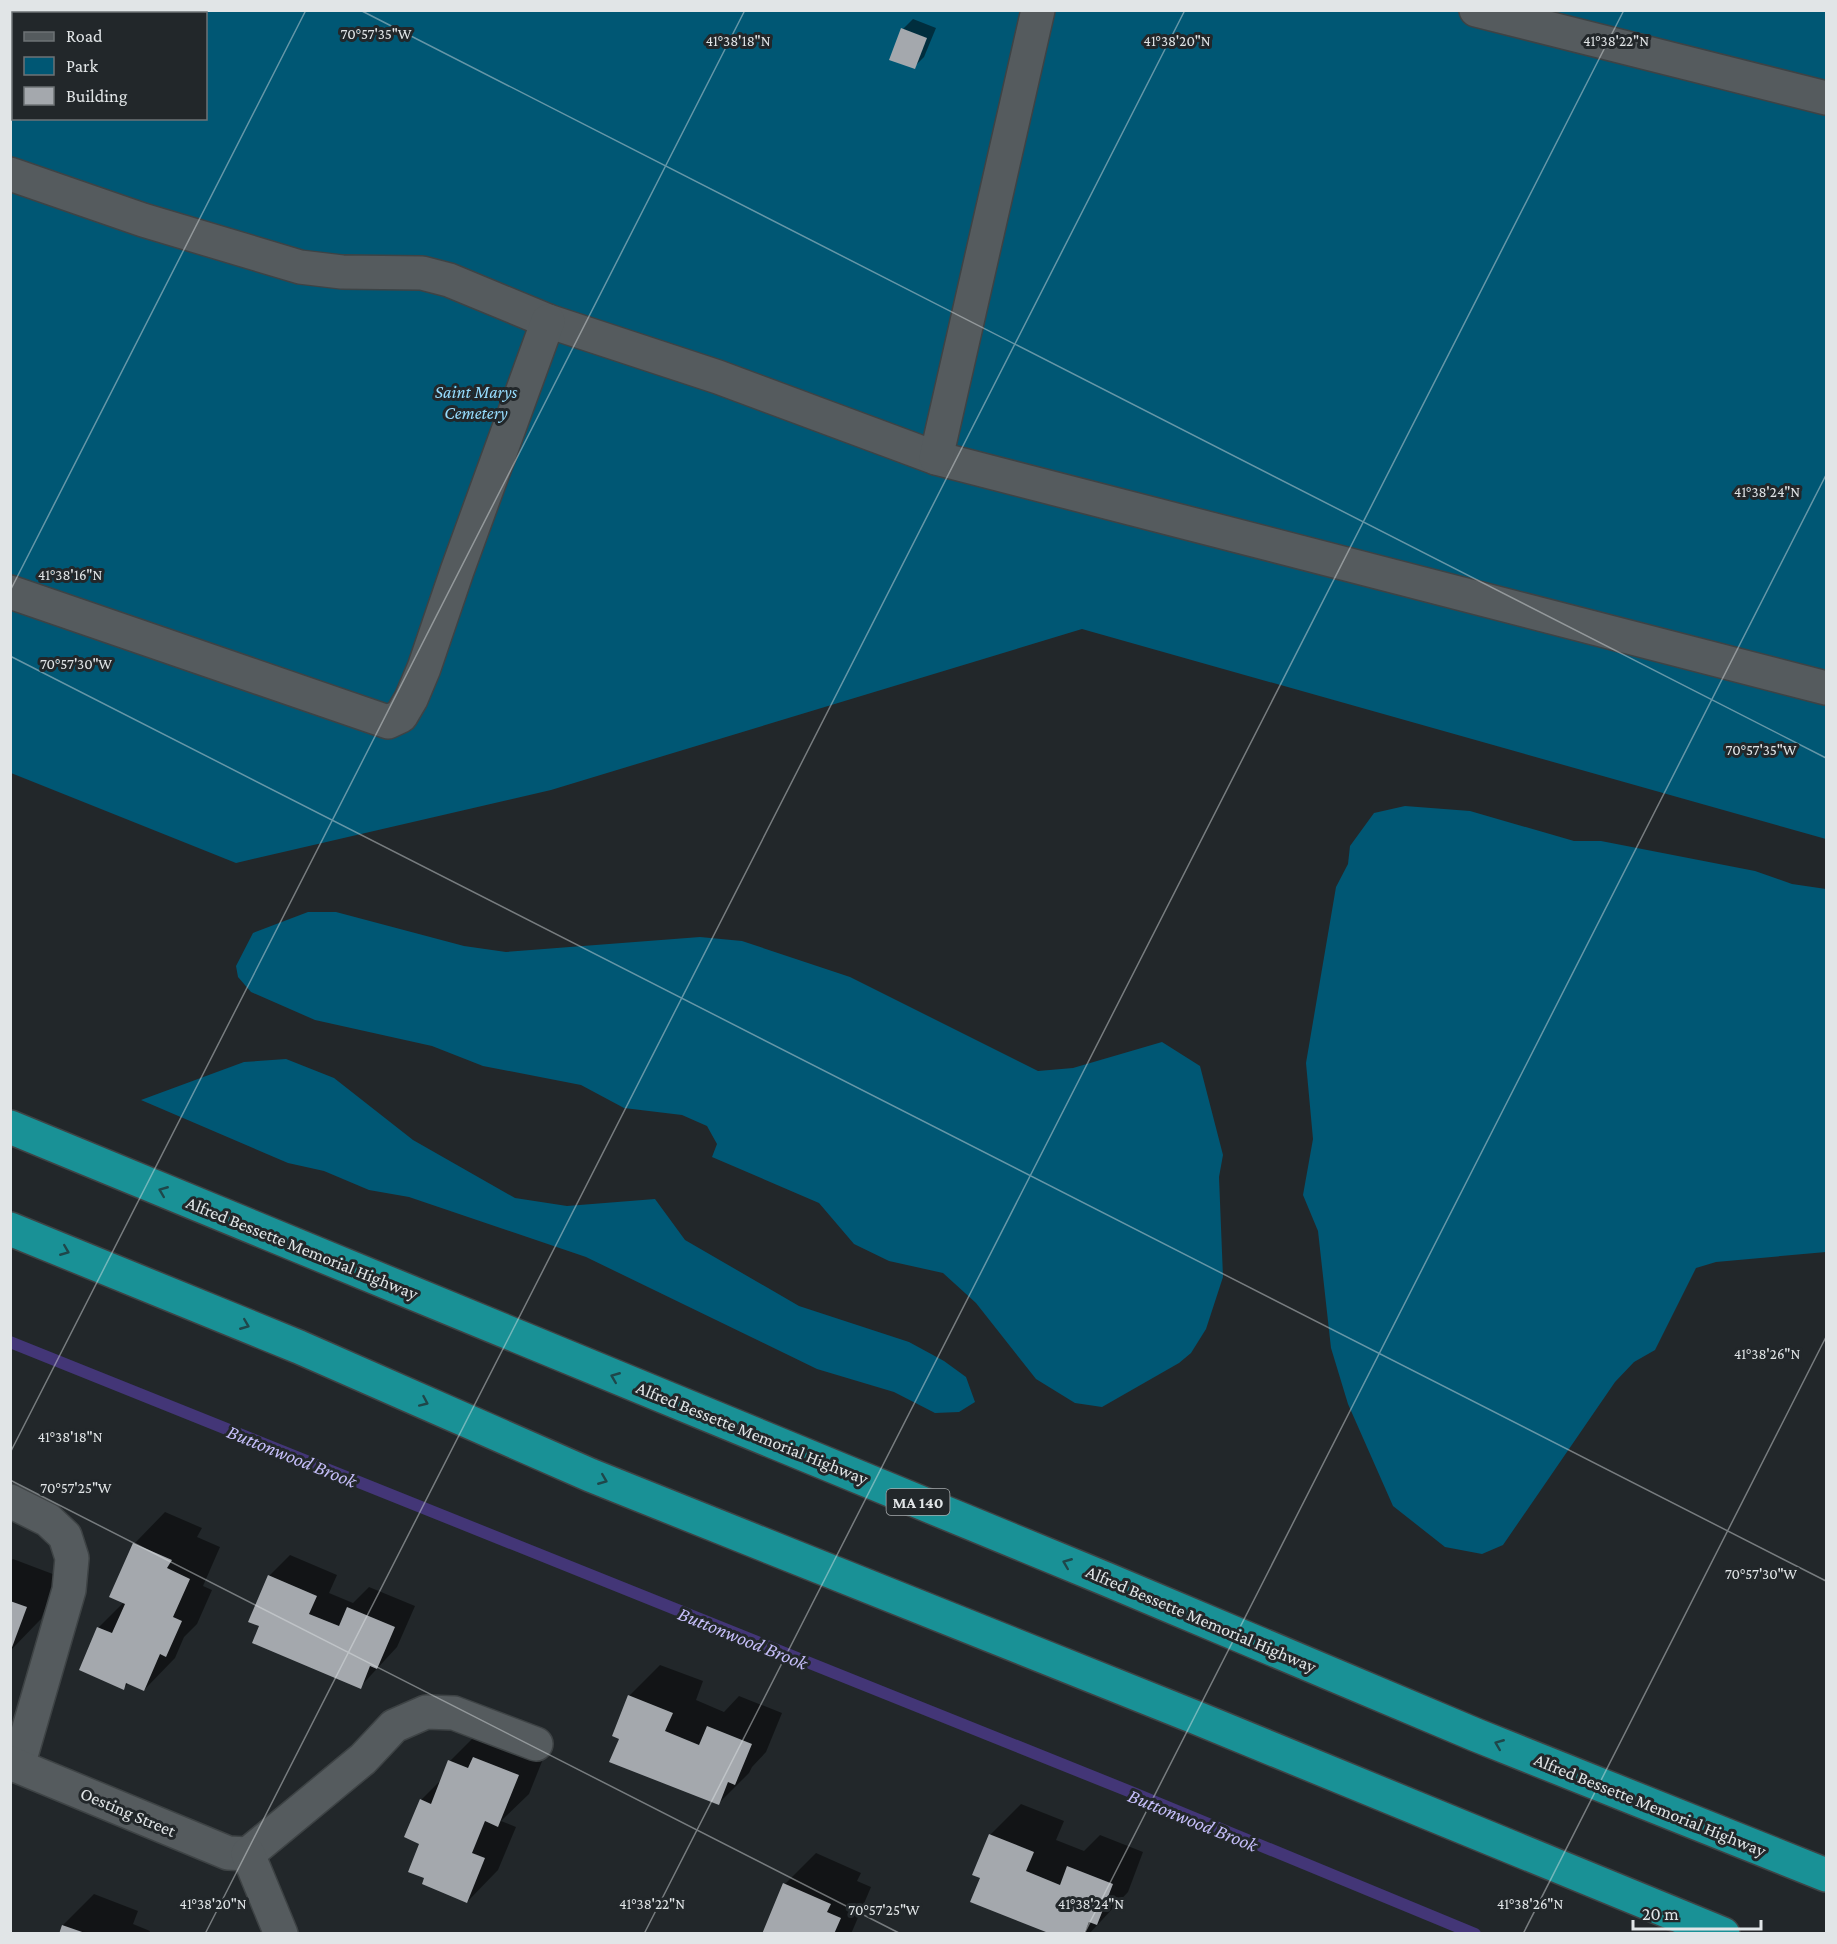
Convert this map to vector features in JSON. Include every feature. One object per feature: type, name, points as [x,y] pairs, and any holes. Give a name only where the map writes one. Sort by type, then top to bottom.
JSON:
[{"type":"highway","name":"Alfred Bessette Memorial Highway","points":[[10,1127],[1095,1575],[1465,1731],[1827,1875]]},
{"type":"highway","points":[[10,1229],[299,1347],[590,1475],[1197,1718],[1723,1934]]},
{"type":"street","points":[[936,458],[1038,10]]},
{"type":"street","points":[[1476,10],[1827,98]]},
{"type":"street","points":[[10,174],[143,220],[300,267],[342,272],[422,273],[449,280],[548,321],[718,377],[936,458],[1827,688]]},
{"type":"street","points":[[10,592],[388,722],[401,716],[424,668],[548,321]]},
{"type":"street","points":[[10,1501],[48,1520],[65,1536],[72,1558],[69,1590],[14,1764]]},
{"type":"street","points":[[281,1934],[248,1854],[363,1759],[394,1726],[426,1712],[454,1713],[536,1744]]},
{"type":"street","name":"Oesting Street","points":[[14,1764],[228,1853],[248,1854]]},
{"type":"green space","name":"Saint Marys Cemetery","points":[[10,11],[1826,11],[1826,839],[1082,629],[551,790],[236,863],[11,773]]},
{"type":"green space","points":[[1405,806],[1470,811],[1574,841],[1601,841],[1755,871],[1792,884],[1826,889],[1826,1252],[1716,1262],[1696,1268],[1655,1350],[1634,1362],[1615,1382],[1503,1545],[1482,1554],[1445,1547],[1393,1506],[1348,1404],[1331,1348],[1318,1231],[1303,1195],[1313,1139],[1306,1063],[1336,887],[1348,864],[1350,846],[1374,813]]},
{"type":"green space","points":[[308,912],[336,912],[464,946],[506,952],[700,937],[742,941],[850,977],[1038,1071],[1073,1068],[1162,1042],[1200,1066],[1223,1155],[1219,1177],[1223,1277],[1206,1329],[1191,1353],[1179,1363],[1102,1407],[1075,1403],[1036,1379],[976,1303],[943,1273],[889,1261],[854,1244],[819,1203],[712,1157],[717,1144],[707,1126],[682,1115],[624,1108],[581,1085],[483,1066],[432,1046],[315,1020],[251,992],[238,977],[236,966],[253,933]]},
{"type":"green space","points":[[286,1059],[334,1078],[413,1140],[515,1198],[567,1206],[655,1199],[685,1240],[799,1306],[909,1342],[944,1361],[966,1377],[975,1402],[959,1412],[935,1413],[894,1392],[817,1369],[586,1257],[409,1197],[369,1190],[324,1171],[288,1163],[141,1100],[244,1062]]},
{"type":"building","points":[[901,28],[927,38],[915,69],[889,60]]},
{"type":"building","points":[[133,1543],[172,1560],[167,1568],[190,1579],[173,1617],[182,1621],[166,1657],[160,1654],[144,1691],[126,1683],[124,1690],[79,1670],[97,1627],[112,1633],[125,1604],[109,1597]]},
{"type":"building","points":[[268,1575],[317,1596],[309,1614],[339,1626],[347,1607],[395,1627],[377,1669],[370,1666],[361,1689],[252,1643],[259,1626],[248,1622]]},
{"type":"building","points":[[10,1601],[27,1607],[11,1650],[10,1650]]},
{"type":"building","points":[[628,1695],[673,1713],[665,1731],[699,1745],[707,1726],[752,1744],[735,1785],[728,1782],[719,1805],[609,1762],[619,1739],[612,1736]]},
{"type":"building","points":[[473,1757],[519,1775],[498,1827],[485,1821],[472,1853],[485,1858],[467,1903],[422,1884],[424,1878],[408,1872],[419,1844],[404,1837],[420,1799],[431,1804],[448,1760],[468,1768]]},
{"type":"building","points":[[989,1834],[1034,1852],[1026,1871],[1060,1885],[1067,1866],[1113,1884],[1097,1925],[1089,1922],[1084,1934],[1051,1934],[970,1902],[980,1878],[972,1875]]},
{"type":"building","points":[[783,1883],[831,1904],[827,1912],[841,1918],[834,1934],[762,1934]]},
{"type":"building","points":[[62,1925],[85,1933],[85,1934],[59,1934]]},
{"type":"waterway","name":"Buttonwood Brook","points":[[10,1342],[1136,1794],[1475,1934]]}]
